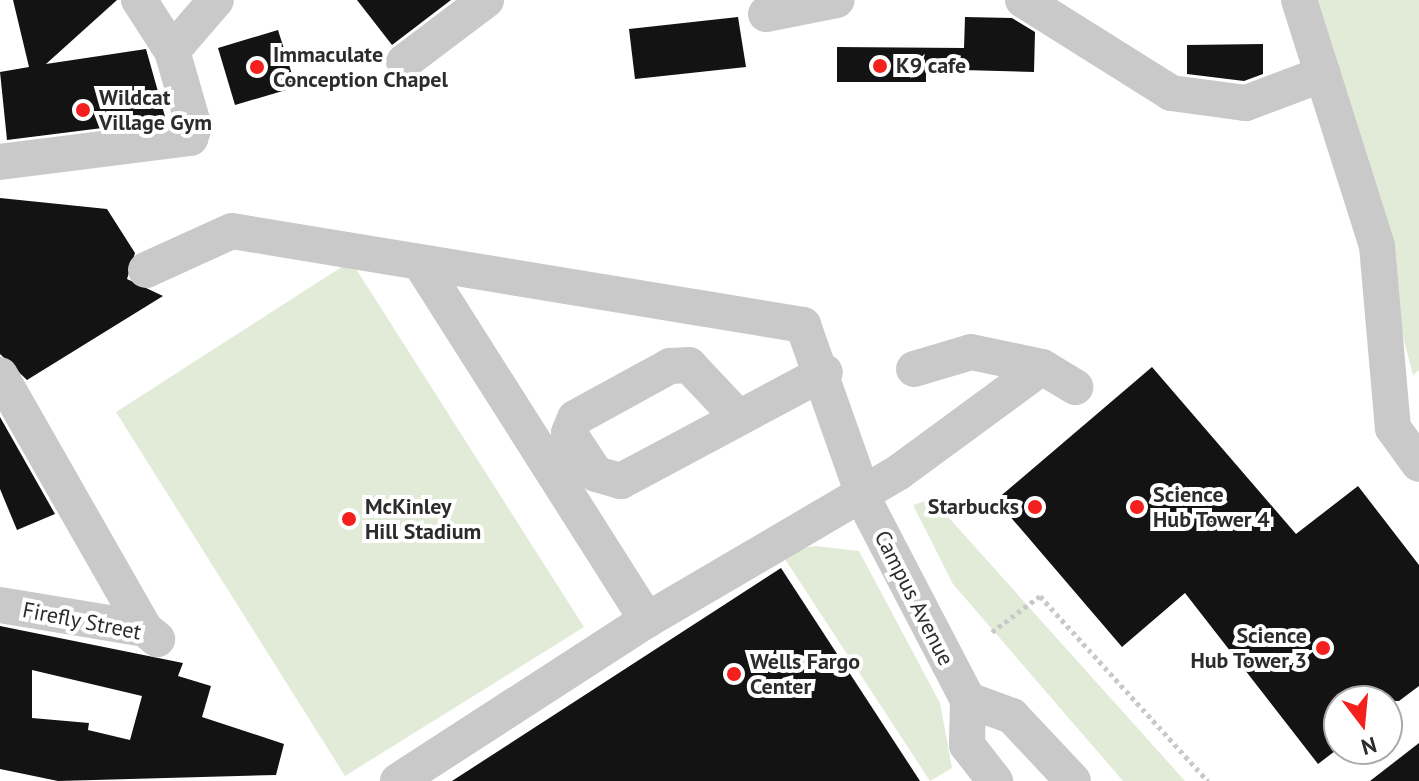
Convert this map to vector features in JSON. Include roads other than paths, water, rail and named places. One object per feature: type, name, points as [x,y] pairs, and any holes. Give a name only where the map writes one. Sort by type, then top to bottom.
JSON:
[{"type":"street","points":[[0,162],[190,138],[194,127],[172,51],[139,0]]},
{"type":"street","points":[[172,51],[216,0]]},
{"type":"street","points":[[404,62],[486,0]]},
{"type":"street","points":[[766,14],[837,0]]},
{"type":"street","points":[[1023,0],[1171,93],[1246,103],[1323,74]]},
{"type":"street","points":[[1299,0],[1377,246],[1406,418],[1419,464]]},
{"type":"street","name":"Campus Avenue","points":[[146,270],[232,231],[421,264],[788,318],[814,338],[863,494],[968,700],[967,745],[995,781]]},
{"type":"street","points":[[421,264],[647,620]]},
{"type":"street","points":[[914,369],[971,352],[1042,367],[1075,387]]},
{"type":"street","points":[[398,781],[647,620],[863,494],[1042,367]]},
{"type":"street","points":[[737,416],[825,372]]},
{"type":"street","name":"Firefly Street","points":[[0,375],[153,636],[0,605]]},
{"type":"street","points":[[968,700],[1012,716],[1073,781]]},
{"type":"place","name":"K9 cafe","points":[[880,66]]},
{"type":"place","name":"Immaculate Conception Chapel","points":[[257,67]]},
{"type":"place","name":"Wildcat Village Gym","points":[[83,110]]},
{"type":"place","name":"Starbucks","points":[[1035,507]]},
{"type":"place","name":"Science Hub Tower 4","points":[[1137,507]]},
{"type":"place","name":"McKinley Hill Stadium","points":[[349,519]]},
{"type":"place","name":"Science Hub Tower 3","points":[[1323,648]]},
{"type":"place","name":"Wells Fargo Center","points":[[734,674]]}]
